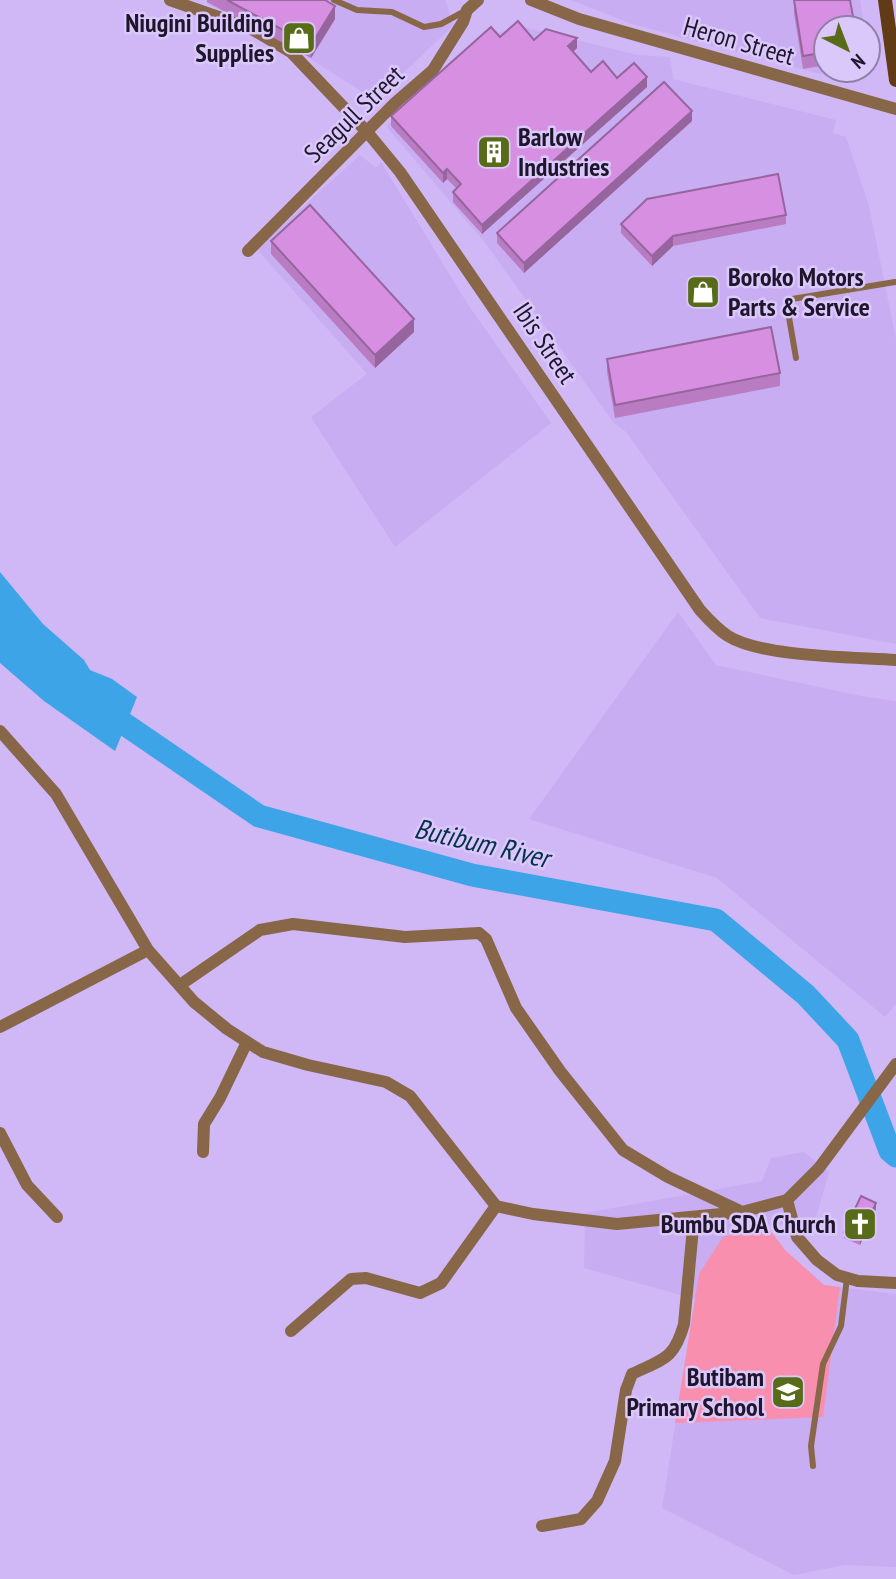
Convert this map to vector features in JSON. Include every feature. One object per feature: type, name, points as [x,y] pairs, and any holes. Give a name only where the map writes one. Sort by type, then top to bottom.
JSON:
[{"type":"main road","points":[[886,0],[896,80]]},
{"type":"street","name":"Ibis Street","points":[[170,0],[250,28],[291,52],[368,133],[400,172],[700,610],[713,624],[730,637],[762,648],[896,660]]},
{"type":"street","name":"Heron Street","points":[[531,0],[579,19],[896,109]]},
{"type":"street","name":"Seagull Street","points":[[248,251],[395,103],[433,70],[474,3]]},
{"type":"street","points":[[0,731],[56,794],[148,950],[194,1002],[263,1052],[386,1082],[410,1096],[496,1206],[533,1214],[617,1224],[742,1212],[787,1200],[819,1168],[896,1064]]},
{"type":"street","points":[[180,985],[260,930],[293,924],[405,937],[479,933],[485,939],[516,1008],[560,1071],[623,1150],[668,1177],[742,1212]]},
{"type":"street","points":[[0,1027],[148,950]]},
{"type":"street","points":[[203,1152],[204,1124],[247,1042]]},
{"type":"street","points":[[0,1133],[27,1185],[57,1217]]},
{"type":"street","points":[[787,1200],[797,1237],[817,1260],[837,1275],[847,1278],[896,1283]]},
{"type":"street","points":[[291,1331],[351,1279],[366,1278],[420,1293],[441,1283],[496,1206]]},
{"type":"street","points":[[542,1526],[581,1519],[597,1501],[615,1461],[625,1390],[632,1374],[670,1356],[681,1336],[694,1217]]},
{"type":"lane","points":[[334,0],[357,10],[392,12],[424,27],[441,24],[474,3]]},
{"type":"lane","points":[[796,358],[786,300],[895,281],[895,290]]},
{"type":"lane","points":[[813,1466],[811,1446],[823,1364],[841,1326],[847,1278]]},
{"type":"shaded area","points":[[208,0],[445,0],[454,25],[375,100],[312,60],[206,3]]},
{"type":"shaded area","points":[[571,0],[860,0],[862,14],[812,14],[812,72],[632,24]]},
{"type":"shaded area","points":[[524,27],[638,55],[670,57],[673,79],[836,120],[833,133],[846,137],[869,206],[896,339],[896,644],[760,618],[626,432],[613,422],[486,244],[386,126],[492,34]]},
{"type":"shaded area","points":[[360,155],[376,168],[381,162],[467,303],[551,423],[395,547],[311,417],[367,374],[257,249]]},
{"type":"shaded area","points":[[678,612],[716,665],[896,701],[896,1004],[885,1017],[717,878],[529,819]]},
{"type":"shaded area","name":"Butibam Primary School","points":[[804,1152],[829,1172],[815,1221],[767,1226],[785,1250],[824,1285],[896,1294],[896,1567],[845,1565],[794,1575],[662,1508],[695,1299],[584,1268],[585,1213],[762,1181],[771,1158]]},
{"type":"shaded area","points":[[766,1225],[785,1250],[824,1285],[840,1287],[823,1417],[675,1423],[699,1274],[723,1237]]},
{"type":"water","points":[[0,572],[43,624],[84,660],[90,670],[112,679],[137,697],[115,751],[44,701],[0,663]]},
{"type":"building","name":"Niugini Building Supplies","points":[[227,0],[325,0],[335,6],[311,45]]},
{"type":"building","points":[[794,0],[850,0],[852,14],[812,14],[812,54],[803,56]]},
{"type":"building","name":"Barlow Industries","points":[[518,21],[534,40],[546,29],[577,38],[568,46],[591,72],[603,61],[617,78],[634,63],[647,77],[482,225],[453,192],[461,184],[447,169],[443,173],[391,116],[491,27],[500,37]]},
{"type":"building","points":[[664,82],[692,111],[524,263],[497,233]]},
{"type":"building","points":[[778,174],[786,215],[673,236],[652,256],[621,224],[647,199]]},
{"type":"building","points":[[310,205],[414,319],[375,355],[271,241]]},
{"type":"building","points":[[771,327],[780,373],[615,405],[607,359]]},
{"type":"building","name":"Bumbu SDA Church","points":[[861,1196],[876,1203],[860,1238],[844,1232]]},
{"type":"waterway","name":"Butibum River","points":[[101,708],[259,816],[472,875],[716,920],[806,995],[848,1040],[890,1151],[896,1156]]},
{"type":"place","name":"Niugini Building Supplies","points":[[299,38]]},
{"type":"place","name":"Barlow Industries","points":[[494,152]]},
{"type":"place","name":"Boroko Motors Parts & Service","points":[[703,292]]},
{"type":"place","name":"Bumbu SDA Church","points":[[860,1224]]},
{"type":"place","name":"Butibam Primary School","points":[[788,1392]]}]
